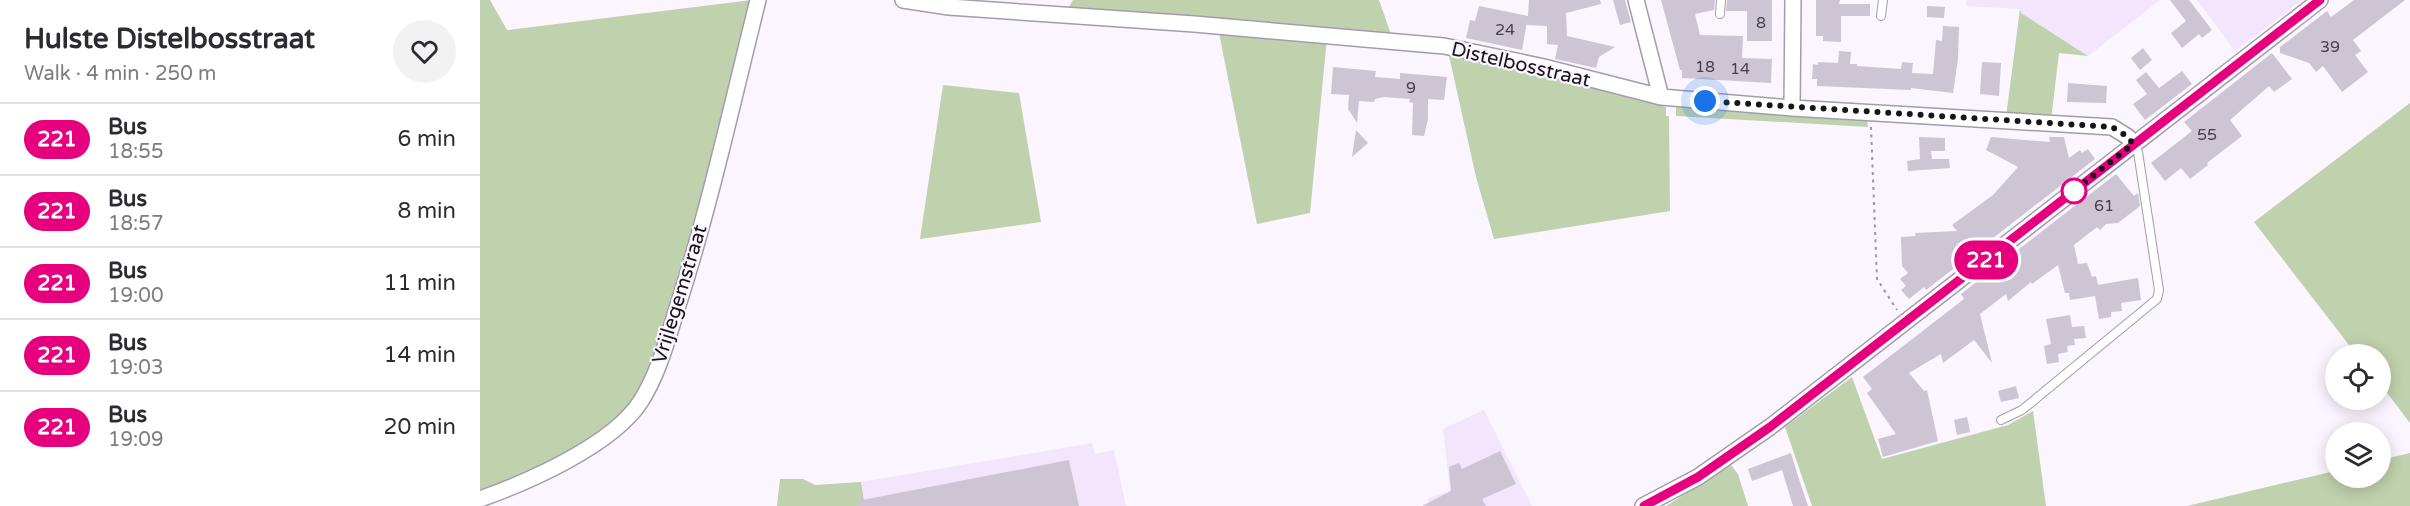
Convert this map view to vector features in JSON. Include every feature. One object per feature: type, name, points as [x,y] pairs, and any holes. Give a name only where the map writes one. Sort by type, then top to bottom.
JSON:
[{"type":"street","name":"Vrijlegemstraat","points":[[480,499],[557,466],[592,445],[619,425],[640,402],[654,375],[688,273],[758,0]]},
{"type":"street","name":"Distelbosstraat","points":[[903,0],[969,8],[1194,24],[1444,46],[1544,67],[1661,97],[1792,108],[2112,127],[2128,137],[2133,144]]},
{"type":"street","points":[[1636,0],[1661,97]]},
{"type":"street","points":[[1792,108],[1793,0]]},
{"type":"street","points":[[1644,506],[1718,464],[1770,427],[2320,0]]},
{"type":"lane","points":[[1720,14],[1721,0]]},
{"type":"lane","points":[[1881,16],[1883,0]]},
{"type":"lane","points":[[2001,420],[2022,410],[2157,299],[2159,290],[2138,152],[2133,144]]},
{"type":"path","points":[[1871,112],[1877,279],[1906,322]]},
{"type":"shaded area","points":[[1967,0],[2160,0],[2088,56],[2021,13],[2020,9],[1966,6]]},
{"type":"shaded area","points":[[2197,0],[2302,0],[2235,51]]},
{"type":"shaded area","points":[[1484,410],[1532,506],[1431,506],[1427,499],[1450,490],[1443,429]]},
{"type":"shaded area","points":[[1092,443],[1095,454],[1114,450],[1126,506],[865,506],[861,482]]},
{"type":"green space","points":[[480,0],[490,0],[507,30],[752,0],[724,119],[672,308],[641,392],[617,421],[574,452],[480,495]]},
{"type":"green space","points":[[1073,0],[1379,0],[1392,37],[1067,10]]},
{"type":"green space","points":[[2020,9],[2021,13],[2088,56],[2059,53],[2051,120],[2006,117]]},
{"type":"green space","points":[[1218,28],[1327,38],[1310,213],[1257,224]]},
{"type":"green space","points":[[1448,51],[1492,58],[1666,107],[1666,116],[1669,116],[1670,211],[1494,239],[1476,177]]},
{"type":"green space","points":[[943,85],[1019,93],[1041,222],[920,239]]},
{"type":"green space","points":[[2410,103],[2410,423],[2391,398],[2391,344],[2348,344],[2254,222]]},
{"type":"green space","points":[[1676,106],[1867,118],[1868,127],[1676,116]]},
{"type":"green space","points":[[1852,377],[1882,459],[2008,425],[2033,411],[2046,506],[1812,506],[1785,427]]},
{"type":"green space","points":[[2410,453],[2410,506],[2187,506],[2325,473],[2325,488],[2391,488],[2391,458]]},
{"type":"green space","points":[[1731,465],[1738,474],[1748,506],[1666,506]]},
{"type":"green space","points":[[780,479],[803,479],[815,485],[861,482],[865,506],[777,506]]},
{"type":"building","points":[[1529,0],[1600,0],[1601,4],[1566,13],[1567,36],[1615,47],[1599,57],[1596,68],[1555,59],[1558,45],[1547,44],[1547,26],[1527,25],[1527,22],[1522,50],[1466,38],[1470,20],[1475,21],[1479,6],[1528,16]]},
{"type":"building","points":[[1613,0],[1625,0],[1631,22],[1620,25]]},
{"type":"building","points":[[1661,0],[1715,0],[1714,10],[1695,14],[1700,35],[1743,36],[1742,58],[1772,59],[1771,83],[1682,78],[1682,70],[1680,70]]},
{"type":"building","points":[[1727,0],[1772,0],[1772,41],[1747,41],[1747,11],[1726,11]]},
{"type":"building","points":[[1816,0],[1840,0],[1839,4],[1870,4],[1870,16],[1841,16],[1841,42],[1823,41],[1823,36],[1816,36]]},
{"type":"building","points":[[2170,0],[2189,0],[2212,30],[2202,38],[2199,34],[2182,48],[2171,33],[2186,21]]},
{"type":"building","points":[[2354,0],[2405,0],[2353,40],[2361,51],[2355,55],[2368,72],[2342,92],[2323,66],[2316,72],[2309,63],[2280,53],[2280,47],[2327,11],[2331,17]]},
{"type":"building","points":[[1927,6],[1945,7],[1944,18],[1927,17]]},
{"type":"building","points":[[1943,26],[1959,27],[1958,59],[1953,93],[1911,88],[1911,90],[1817,86],[1817,79],[1812,79],[1813,64],[1838,63],[1839,51],[1851,52],[1850,64],[1857,64],[1857,66],[1901,69],[1902,62],[1913,63],[1912,73],[1933,74],[1936,40],[1942,41]]},
{"type":"building","points":[[2143,48],[2152,60],[2140,70],[2131,58]]},
{"type":"building","points":[[2272,53],[2292,79],[2274,92],[2269,86],[2230,120],[2242,136],[2207,163],[2208,165],[2190,179],[2181,168],[2165,181],[2151,163],[2192,131],[2184,122]]},
{"type":"building","points":[[1982,62],[2001,63],[1999,96],[1980,94]]},
{"type":"building","points":[[1333,67],[1376,71],[1375,77],[1400,79],[1400,73],[1447,77],[1444,100],[1428,99],[1428,119],[1424,136],[1412,135],[1413,103],[1409,102],[1410,99],[1384,97],[1375,99],[1374,102],[1359,101],[1357,123],[1348,109],[1349,95],[1331,94]]},
{"type":"building","points":[[2182,71],[2192,84],[2145,120],[2133,104],[2147,94],[2136,80],[2146,72],[2159,88]]},
{"type":"building","points":[[2068,83],[2107,86],[2106,103],[2067,102]]},
{"type":"building","points":[[1356,130],[1368,143],[1352,157]]},
{"type":"building","points":[[1919,137],[1945,138],[1945,151],[1931,151],[1932,159],[1949,159],[1950,168],[1908,171],[1907,161],[1920,159]]},
{"type":"building","points":[[1991,137],[2050,142],[2049,137],[2064,137],[2069,158],[2080,150],[2082,153],[2088,149],[2095,159],[1926,290],[1924,287],[1909,299],[1901,290],[1906,286],[1900,279],[1908,273],[1902,266],[1901,237],[1916,236],[1915,233],[1957,231],[1952,225],[1993,195],[2018,167],[1986,150]]},
{"type":"building","points":[[2116,174],[2134,196],[2138,193],[2140,206],[2118,223],[2106,224],[2100,230],[2097,227],[2074,245],[2078,264],[2087,263],[2092,277],[2096,276],[2098,285],[2138,278],[2141,300],[2121,303],[2122,311],[2111,312],[2111,317],[2099,319],[2095,296],[2070,300],[2069,293],[2065,293],[2058,265],[2032,284],[2031,282],[2008,301],[2006,294],[1980,314],[1992,363],[1974,340],[1943,363],[1941,354],[1909,373],[1924,391],[1927,390],[1938,441],[1883,457],[1878,439],[1896,434],[1867,393],[1872,389],[1863,377],[1964,299],[1961,294]]},
{"type":"building","points":[[2070,315],[2072,327],[2084,326],[2086,338],[2074,339],[2075,345],[2067,346],[2068,352],[2058,354],[2059,362],[2047,364],[2044,346],[2051,344],[2046,319]]},
{"type":"building","points":[[2016,386],[2019,398],[2001,402],[1998,391]]},
{"type":"building","points":[[1967,417],[1970,432],[1957,435],[1954,420]]},
{"type":"building","points":[[1500,451],[1516,484],[1482,499],[1486,506],[1422,506],[1451,491],[1449,467],[1459,463],[1462,469]]},
{"type":"building","points":[[1791,453],[1808,506],[1793,506],[1782,470],[1752,481],[1748,469]]},
{"type":"building","points":[[1069,460],[1079,506],[858,506],[857,501]]},
{"type":"bus line","name":"221","points":[[1644,506],[1698,477],[1770,427],[2320,0]]},
{"type":"route","points":[[1705,101],[2112,127],[2128,137],[2133,144],[2074,191]]}]
